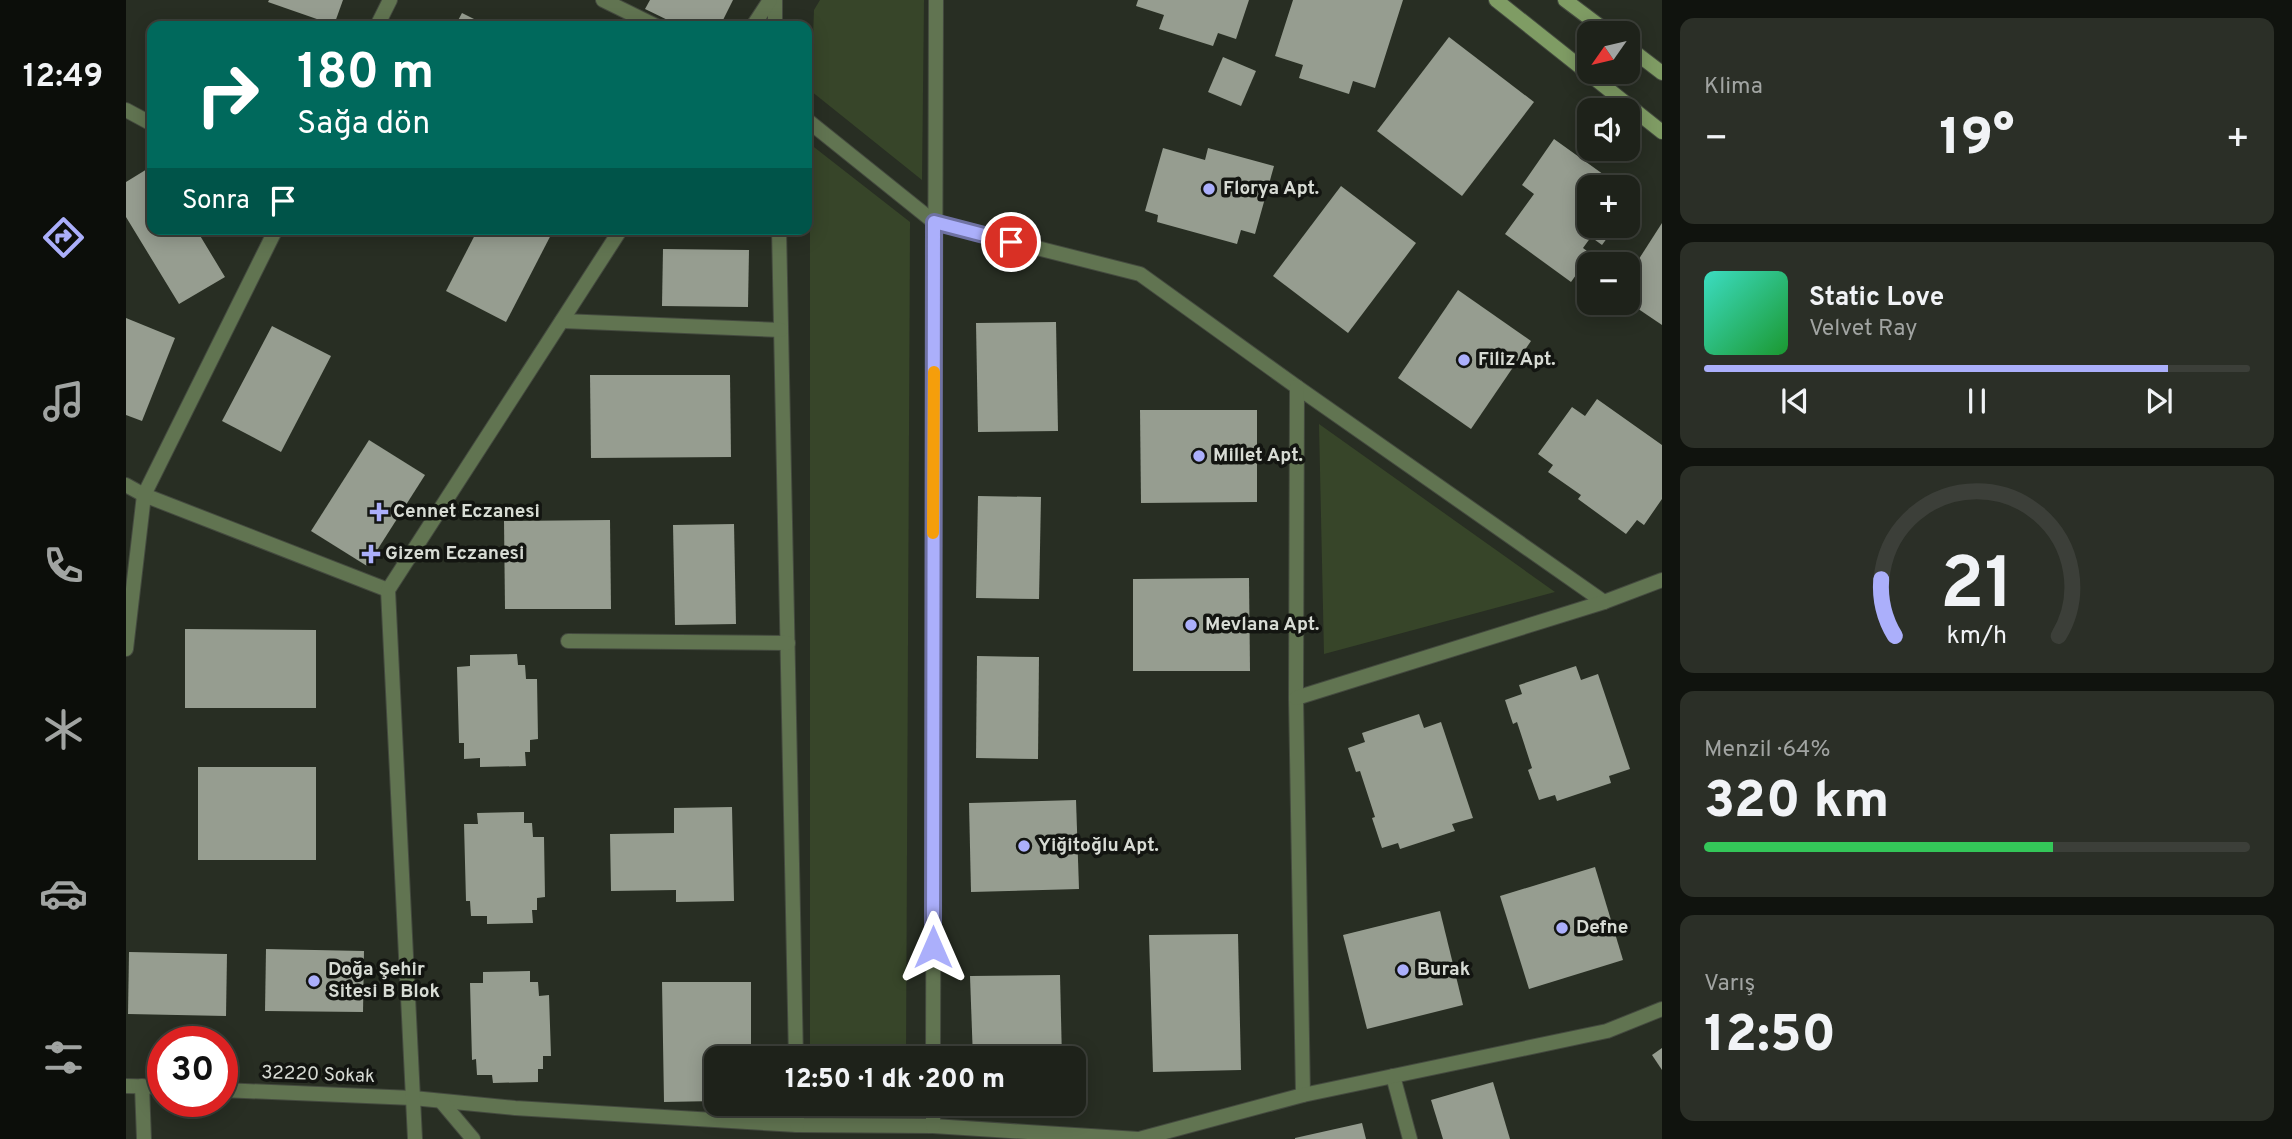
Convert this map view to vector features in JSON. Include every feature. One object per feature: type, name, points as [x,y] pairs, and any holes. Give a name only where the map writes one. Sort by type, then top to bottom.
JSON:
[{"type":"main road","points":[[1496,0],[1662,132]]},
{"type":"main road","points":[[1564,0],[1593,21]]},
{"type":"main road","points":[[1640,56],[1662,73]]},
{"type":"street","points":[[380,21],[390,0]]},
{"type":"street","points":[[603,0],[646,21]]},
{"type":"street","points":[[756,21],[772,0]]},
{"type":"street","points":[[772,0],[774,21]]},
{"type":"street","points":[[933,1046],[936,0]]},
{"type":"street","points":[[126,110],[147,121]]},
{"type":"street","points":[[812,124],[934,222],[1140,274],[1604,602]]},
{"type":"street","points":[[126,649],[144,495],[273,235]]},
{"type":"street","points":[[415,1139],[388,590],[617,235]]},
{"type":"street","points":[[779,235],[796,1046]]},
{"type":"street","points":[[562,321],[781,330]]},
{"type":"street","points":[[1297,387],[1296,698],[1303,1095]]},
{"type":"street","points":[[126,485],[144,495],[388,590]]},
{"type":"street","points":[[1296,698],[1604,602],[1662,580]]},
{"type":"street","points":[[568,641],[788,642]]},
{"type":"street","name":"32220 Sokak","points":[[238,1091],[413,1098],[515,1108],[886,1132],[933,1126],[1138,1139],[1303,1095],[1607,1031],[1662,1009]]},
{"type":"street","points":[[1393,1076],[1409,1139]]},
{"type":"street","points":[[126,1086],[147,1086]]},
{"type":"street","points":[[142,1086],[144,1139]]},
{"type":"street","points":[[441,1101],[473,1139]]},
{"type":"street","points":[[797,1116],[797,1125]]},
{"type":"street","points":[[933,1116],[933,1126]]},
{"type":"green space","points":[[820,0],[924,0],[922,180],[812,92],[814,10]]},
{"type":"green space","points":[[812,146],[910,222],[906,1046],[810,1046]]},
{"type":"green space","points":[[1319,424],[1555,592],[1324,654]]},
{"type":"building","points":[[343,0],[335,21],[323,21],[268,2]]},
{"type":"building","points":[[650,0],[733,0],[722,21],[670,21],[645,9]]},
{"type":"building","points":[[1138,0],[1249,0],[1236,39],[1218,33],[1213,46],[1159,29],[1164,15],[1136,6]]},
{"type":"building","points":[[1293,0],[1403,0],[1375,88],[1353,81],[1349,94],[1299,78],[1303,65],[1275,56]]},
{"type":"building","points":[[462,13],[478,21],[458,21]]},
{"type":"building","points":[[1449,37],[1534,102],[1462,196],[1377,131]]},
{"type":"building","points":[[1223,57],[1256,71],[1241,106],[1208,92]]},
{"type":"building","points":[[1554,139],[1577,155],[1577,161],[1585,161],[1604,175],[1577,175],[1577,238],[1590,238],[1583,248],[1588,252],[1577,252],[1577,274],[1571,282],[1505,234],[1534,194],[1522,185]]},
{"type":"building","name":"Florya Apt.","points":[[1163,148],[1205,160],[1208,148],[1274,166],[1255,234],[1241,230],[1237,244],[1157,222],[1158,215],[1145,211]]},
{"type":"building","points":[[147,169],[147,235],[200,235],[225,277],[179,304],[126,217],[126,182]]},
{"type":"building","points":[[1341,186],[1416,243],[1348,333],[1273,276]]},
{"type":"building","points":[[1662,223],[1662,325],[1640,310],[1640,257]]},
{"type":"building","points":[[475,235],[551,235],[506,322],[446,291]]},
{"type":"building","points":[[1592,238],[1607,238],[1602,245]]},
{"type":"building","points":[[663,249],[749,250],[748,307],[662,306]]},
{"type":"building","name":"Filiz Apt.","points":[[1458,290],[1531,341],[1471,429],[1398,378]]},
{"type":"building","points":[[126,318],[175,338],[142,421],[126,415]]},
{"type":"building","points":[[1056,322],[1058,431],[978,432],[976,323]]},
{"type":"building","points":[[272,326],[331,356],[281,452],[222,421]]},
{"type":"building","points":[[590,375],[730,375],[731,457],[591,458]]},
{"type":"building","points":[[1597,399],[1662,445],[1662,499],[1644,525],[1637,520],[1626,534],[1578,499],[1581,495],[1548,472],[1553,465],[1538,454],[1572,407],[1585,416]]},
{"type":"building","name":"Millet Apt.","points":[[1140,410],[1257,410],[1257,502],[1141,503]]},
{"type":"building","points":[[369,440],[425,475],[367,566],[311,531]]},
{"type":"building","points":[[978,496],[1041,497],[1039,599],[976,598]]},
{"type":"building","points":[[610,520],[611,609],[505,609],[504,521]]},
{"type":"building","points":[[734,524],[736,624],[675,625],[673,525]]},
{"type":"building","name":"Mevlana Apt.","points":[[1249,578],[1250,671],[1133,671],[1133,579]]},
{"type":"building","points":[[185,629],[316,630],[316,708],[185,708]]},
{"type":"building","points":[[517,654],[518,665],[525,665],[526,679],[537,679],[538,739],[530,740],[530,752],[525,752],[526,766],[480,767],[480,758],[464,759],[464,743],[459,743],[457,667],[470,666],[470,655]]},
{"type":"building","points":[[977,656],[1039,657],[1038,759],[976,758]]},
{"type":"building","points":[[1576,666],[1581,680],[1598,674],[1630,769],[1609,776],[1611,783],[1557,801],[1555,795],[1539,800],[1528,770],[1532,768],[1517,722],[1513,724],[1505,700],[1522,694],[1519,685]]},
{"type":"building","points":[[1419,714],[1424,728],[1441,722],[1473,818],[1452,824],[1455,831],[1400,849],[1398,843],[1382,848],[1360,771],[1356,772],[1348,748],[1365,742],[1362,733]]},
{"type":"building","points":[[198,767],[316,767],[316,860],[198,860]]},
{"type":"building","name":"Yiğitoğlu Apt.","points":[[1076,800],[1079,889],[971,892],[969,803]]},
{"type":"building","points":[[732,807],[734,901],[676,902],[676,890],[611,891],[610,834],[674,833],[674,808]]},
{"type":"building","points":[[524,812],[524,823],[532,823],[533,837],[544,837],[545,897],[537,898],[537,910],[532,910],[533,923],[487,924],[487,916],[471,916],[470,901],[466,901],[464,824],[478,824],[477,813]]},
{"type":"building","name":"Defne","points":[[1595,867],[1623,960],[1529,989],[1500,896]]},
{"type":"building","name":"Burak","points":[[1440,911],[1463,1005],[1367,1029],[1343,935]]},
{"type":"building","points":[[1238,934],[1241,1070],[1153,1072],[1149,935]]},
{"type":"building","name":"Doğa Şehir Sitesi B Blok","points":[[266,949],[364,951],[363,1012],[265,1011]]},
{"type":"building","points":[[129,952],[227,954],[226,1016],[128,1014]]},
{"type":"building","points":[[530,971],[530,982],[538,982],[539,996],[549,995],[551,1056],[543,1056],[543,1069],[538,1069],[538,1082],[493,1083],[492,1075],[477,1075],[476,1059],[472,1060],[470,983],[483,983],[483,972]]},
{"type":"building","points":[[1060,975],[1062,1046],[973,1046],[970,976]]},
{"type":"building","points":[[662,982],[751,982],[751,1046],[704,1046],[704,1101],[664,1102]]},
{"type":"building","points":[[1662,1048],[1662,1070],[1652,1055]]},
{"type":"building","points":[[1493,1082],[1510,1139],[1443,1139],[1431,1100]]},
{"type":"building","points":[[1362,1123],[1366,1139],[1295,1139],[1295,1138]]},
{"type":"slow traffic","points":[[933,533],[934,372]]},
{"type":"place","name":"Florya Apt.","points":[[1209,189]]},
{"type":"place","name":"Filiz Apt.","points":[[1464,360]]},
{"type":"place","name":"Millet Apt.","points":[[1199,456]]},
{"type":"place","name":"Cennet Eczanesi","points":[[379,512]]},
{"type":"place","name":"Gizem Eczanesi","points":[[371,554]]},
{"type":"place","name":"Mevlana Apt.","points":[[1191,625]]},
{"type":"place","name":"Yiğitoğlu Apt.","points":[[1024,846]]},
{"type":"place","name":"Defne","points":[[1562,928]]},
{"type":"place","name":"Burak","points":[[1403,970]]},
{"type":"place","name":"Doğa Şehir Sitesi B Blok","points":[[314,981]]},
{"type":"route","points":[[933,947],[934,222],[1011,242]]}]
